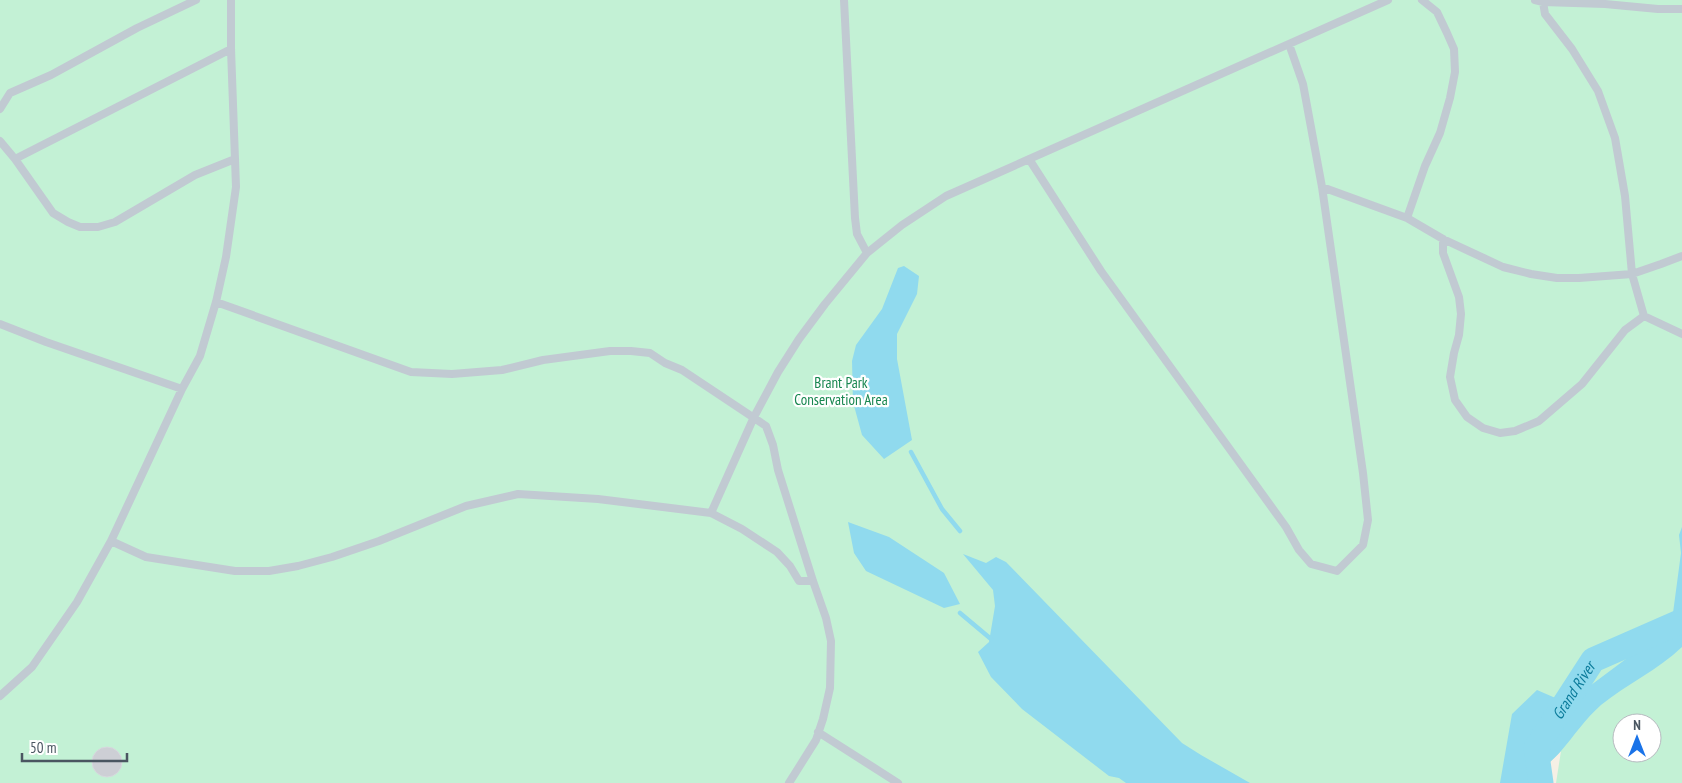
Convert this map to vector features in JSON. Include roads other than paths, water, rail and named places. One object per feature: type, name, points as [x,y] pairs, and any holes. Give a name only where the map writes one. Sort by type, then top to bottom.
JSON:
[{"type":"lane","points":[[0,109],[10,94],[51,75],[137,28],[196,0]]},
{"type":"lane","points":[[0,696],[32,667],[77,602],[111,541],[182,388],[200,356],[216,302],[226,257],[236,187],[231,0]]},
{"type":"lane","points":[[844,0],[855,218],[857,234],[867,253]]},
{"type":"lane","points":[[711,513],[754,417],[778,372],[799,339],[824,304],[867,253],[902,225],[946,196],[1388,0]]},
{"type":"lane","points":[[1408,218],[1425,166],[1440,133],[1456,72],[1454,49],[1447,33],[1437,12],[1422,0]]},
{"type":"lane","points":[[1682,9],[1539,1],[1545,14],[1572,49],[1598,91],[1615,138],[1625,196],[1632,274],[1644,316],[1682,334]]},
{"type":"lane","points":[[1028,159],[1100,271],[1286,527],[1300,550],[1312,564],[1337,571],[1363,545],[1368,520],[1322,187],[1303,84],[1289,44]]},
{"type":"lane","points":[[15,159],[231,49]]},
{"type":"lane","points":[[0,140],[53,213],[80,227],[98,227],[115,222],[195,175],[235,159]]},
{"type":"lane","points":[[1322,187],[1408,218],[1444,239],[1504,267],[1540,275],[1557,278],[1579,278],[1632,274],[1682,256]]},
{"type":"lane","points":[[1444,239],[1444,253],[1459,297],[1461,314],[1459,335],[1450,377],[1456,400],[1468,417],[1483,428],[1500,433],[1516,431],[1540,421],[1582,384],[1625,330],[1644,316]]},
{"type":"lane","points":[[216,302],[411,372],[452,374],[502,370],[543,360],[610,351],[650,353],[665,363],[682,370],[766,426],[812,580],[826,618],[831,641],[830,688],[816,740],[789,783]]},
{"type":"lane","points":[[0,324],[46,342],[182,388]]},
{"type":"lane","points":[[111,541],[146,557],[235,571],[269,571],[332,557],[379,541],[466,506],[518,494],[598,499],[711,513],[742,529],[776,552],[790,566],[799,580],[812,580]]},
{"type":"lane","points":[[818,732],[898,783]]},
{"type":"water","points":[[904,266],[919,276],[917,294],[897,334],[897,359],[912,440],[884,459],[862,435],[853,402],[852,361],[856,345],[882,309],[898,268]]},
{"type":"water","points":[[848,522],[889,537],[944,573],[960,604],[944,608],[866,571],[854,553]]},
{"type":"water","points":[[1682,527],[1682,647],[1663,663],[1601,705],[1542,770],[1535,783],[1500,783],[1512,714],[1537,690],[1567,703],[1658,635],[1673,613],[1681,553],[1679,535]]},
{"type":"water","points":[[963,554],[986,563],[996,557],[1006,562],[1182,743],[1250,783],[1126,783],[1119,778],[1109,776],[1022,709],[991,677],[978,652],[989,642],[995,606],[993,590]]},
{"type":"waterway","points":[[911,452],[942,509],[960,531]]},
{"type":"waterway","points":[[960,613],[991,639]]},
{"type":"waterway","name":"Grand River","points":[[1541,783],[1536,748],[1593,660],[1682,621]]},
{"type":"park label","name":"Brant Park Conservation Area","points":[[841,392]]}]
